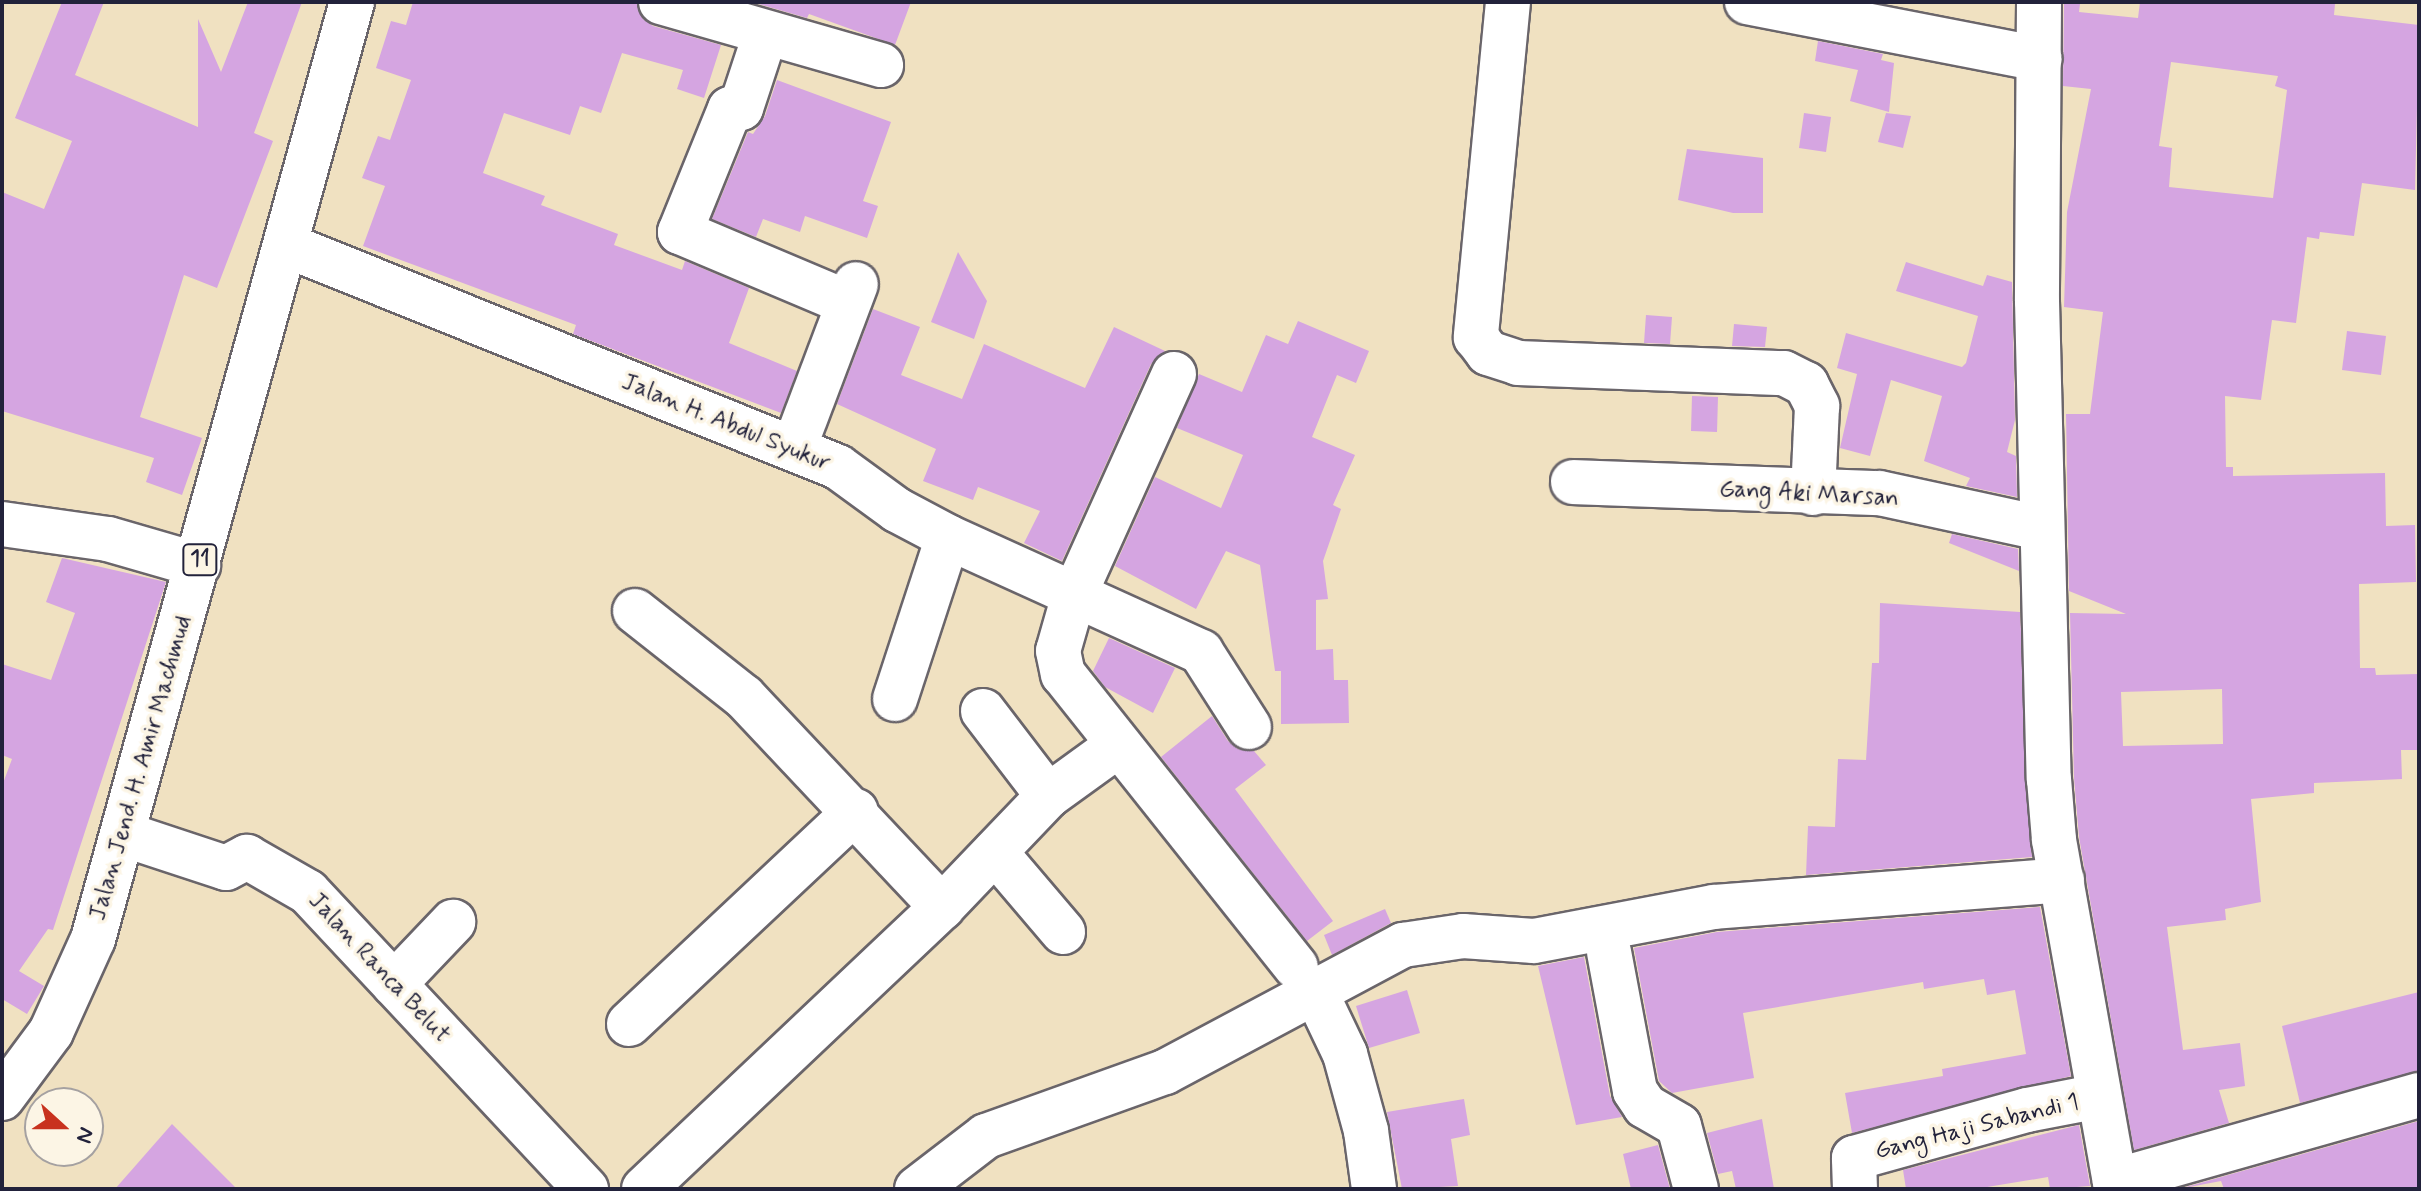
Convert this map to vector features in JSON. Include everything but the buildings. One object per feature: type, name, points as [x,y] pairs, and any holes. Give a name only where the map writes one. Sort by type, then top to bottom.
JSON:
[{"type":"main road","name":"Jalan Jend. H. Amir Machmud","points":[[2,1098],[51,1032],[93,939],[126,835],[352,2]]},
{"type":"main road","points":[[661,2],[765,35],[881,65]]},
{"type":"main road","points":[[1508,2],[1476,337],[1488,353],[1518,363],[1784,373],[1806,384],[1817,406],[1813,493]]},
{"type":"main road","points":[[1747,2],[2039,59]]},
{"type":"main road","points":[[2039,2],[2041,528],[2049,779],[2062,880],[2116,1185],[2419,1095]]},
{"type":"main road","points":[[765,35],[741,108],[730,109],[680,232],[852,293],[794,448]]},
{"type":"main road","name":"Jalan H. Abdul Syukur","points":[[286,245],[838,467],[897,510],[948,537],[1201,652],[1249,727]]},
{"type":"main road","points":[[1174,374],[1074,595],[1058,651],[1063,674],[1117,746],[1305,978],[1345,1054],[1366,1131],[1374,1189]]},
{"type":"main road","name":"Gang Aki Marsan","points":[[1573,482],[1879,493],[2041,528]]},
{"type":"main road","points":[[2,524],[108,539],[198,565]]},
{"type":"main road","points":[[895,699],[948,537]]},
{"type":"main road","points":[[635,611],[744,697],[856,811],[942,907]]},
{"type":"main road","points":[[983,711],[1048,796]]},
{"type":"main road","points":[[644,1189],[942,907],[1048,796],[1117,746]]},
{"type":"main road","points":[[629,1024],[856,811]]},
{"type":"main road","name":"Jalan Ranca Belut","points":[[126,835],[226,868],[247,857],[292,880],[586,1189]]},
{"type":"main road","points":[[995,852],[1063,932]]},
{"type":"main road","points":[[917,1189],[986,1136],[1165,1072],[1305,978],[1403,945],[1463,936],[1534,941],[1714,907],[2062,880]]},
{"type":"main road","points":[[394,984],[453,922]]},
{"type":"main road","points":[[1609,952],[1635,1091],[1645,1106],[1679,1126],[1696,1189]]},
{"type":"main road","name":"Gang Haji Sabandi 1","points":[[1854,1174],[2027,1110],[2099,1096]]}]
